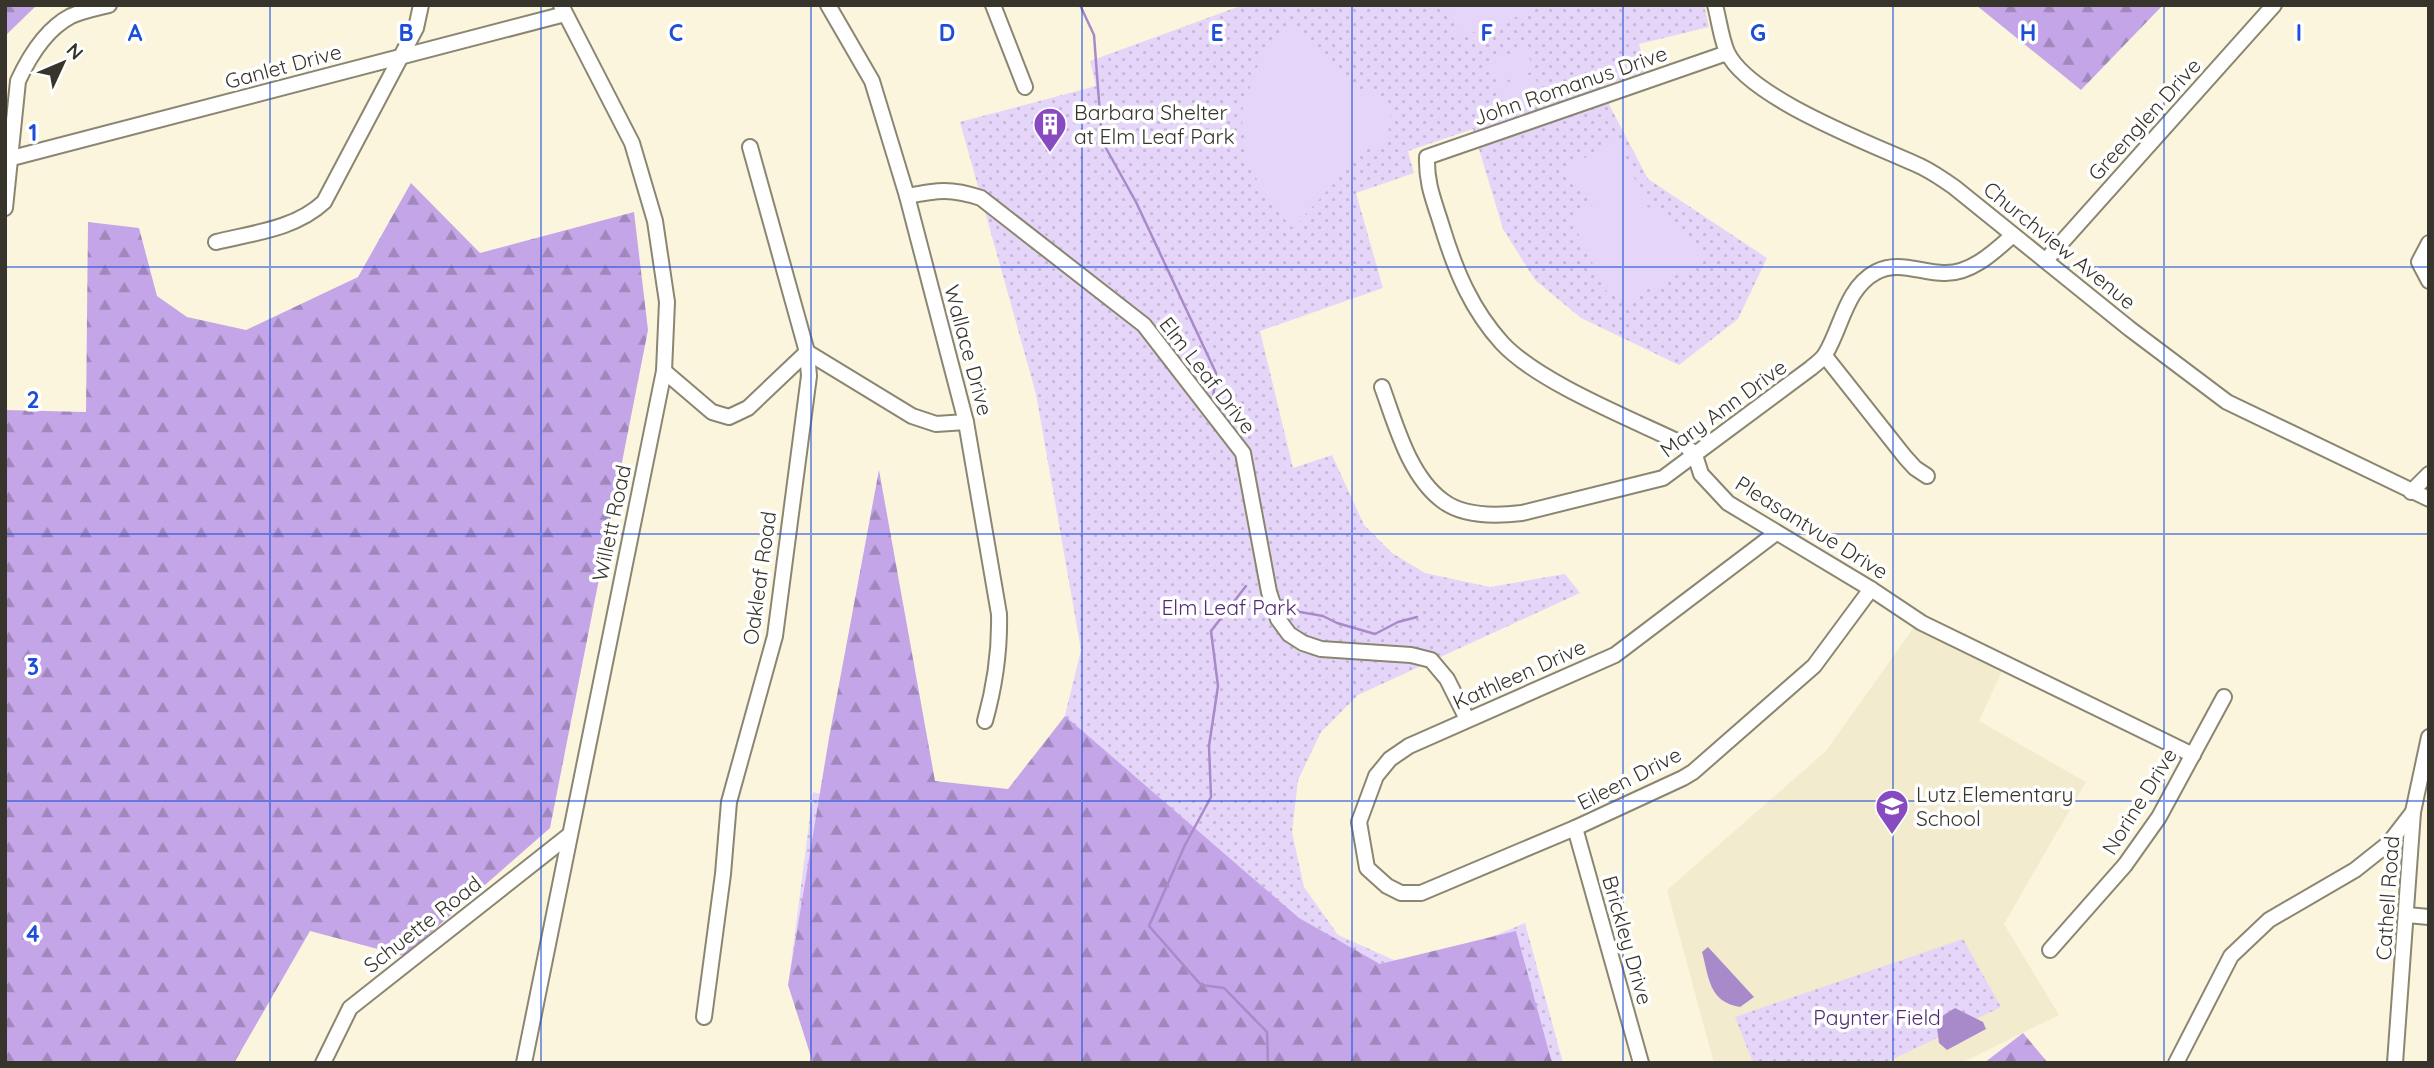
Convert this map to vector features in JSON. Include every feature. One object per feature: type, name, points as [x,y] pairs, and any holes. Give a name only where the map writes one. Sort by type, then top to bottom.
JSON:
[{"type":"street","points":[[5,208],[18,81],[27,62],[46,37],[71,16],[109,5]]},
{"type":"street","points":[[216,242],[292,224],[311,214],[324,202],[416,28],[421,5]]},
{"type":"street","name":"Wallace Drive","points":[[828,5],[872,81],[906,196],[966,422],[999,614],[1000,642],[996,680],[985,721]]},
{"type":"street","points":[[993,5],[1025,87]]},
{"type":"street","name":"Churchview Avenue","points":[[1715,5],[1727,53],[1747,76],[1775,97],[1809,116],[1926,169],[1954,187],[2130,330],[2227,402],[2428,500]]},
{"type":"street","name":"Greenglen Drive","points":[[2046,260],[2274,5]]},
{"type":"street","name":"Ganlet Drive","points":[[12,158],[401,57],[563,10]]},
{"type":"street","name":"Willett Road","points":[[524,1063],[664,372],[667,302],[655,221],[632,144],[563,10]]},
{"type":"street","name":"John Romanus Drive","points":[[1427,157],[1727,53]]},
{"type":"street","name":"Oakleaf Road","points":[[704,1017],[723,874],[729,802],[775,636],[809,376],[807,352],[750,147]]},
{"type":"street","name":"Pleasantvue Drive","points":[[1427,157],[1426,177],[1453,264],[1477,310],[1504,345],[1534,368],[1572,390],[1685,445],[1695,455],[1701,474],[1728,503],[1922,623],[2193,755]]},
{"type":"street","name":"Elm Leaf Drive","points":[[906,196],[958,190],[981,198],[1144,325],[1243,453],[1269,592],[1278,619],[1289,634],[1303,643],[1321,649],[1411,655],[1431,660],[1447,679],[1468,719]]},
{"type":"street","name":"Mary Ann Drive","points":[[1382,387],[1411,461],[1426,484],[1444,502],[1473,512],[1499,515],[1522,513],[1663,478],[1825,356],[1857,288],[1878,270],[1909,267],[1944,273],[1958,272],[1979,263],[2013,235]]},
{"type":"street","points":[[2429,243],[2419,262],[2429,281]]},
{"type":"street","points":[[664,372],[712,412],[729,417],[748,408],[807,352],[912,416],[936,424],[966,422]]},
{"type":"street","points":[[1825,356],[1905,457],[1927,476]]},
{"type":"street","points":[[2412,492],[2429,474]]},
{"type":"street","name":"Kathleen Drive","points":[[1387,886],[1367,868],[1359,822],[1376,776],[1390,760],[1409,746],[1615,655],[1776,533]]},
{"type":"street","name":"Eileen Drive","points":[[1387,886],[1401,893],[1421,893],[1575,828],[1693,772],[1814,666],[1871,589]]},
{"type":"street","name":"Norine Drive","points":[[2050,950],[2125,865],[2159,817],[2224,697]]},
{"type":"street","name":"Cathell Road","points":[[2395,1063],[2413,812],[2429,737]]},
{"type":"street","points":[[2176,1063],[2231,956],[2269,920],[2356,870],[2399,832],[2413,812]]},
{"type":"street","name":"Brickley Drive","points":[[1575,828],[1641,1063]]},
{"type":"street","name":"Schuette Road","points":[[323,1063],[349,1008],[568,836]]},
{"type":"street","points":[[2407,915],[2429,917]]},
{"type":"shaded area","name":"Lutz Elementary School","points":[[1914,627],[2002,671],[1979,721],[2086,782],[2004,924],[2059,1015],[1961,1063],[1714,1063],[1667,890],[1826,751]]},
{"type":"shaded area","points":[[1708,947],[1754,997],[1740,1007],[1722,1000],[1712,987],[1702,952]]},
{"type":"shaded area","points":[[1955,1008],[1983,1022],[1986,1029],[1947,1050],[1939,1043],[1936,1020]]},
{"type":"green space","points":[[5,5],[37,5],[5,36]]},
{"type":"green space","name":"Elm Leaf Park","points":[[1243,5],[1704,5],[1709,27],[1639,44],[1646,71],[1600,87],[1648,179],[1767,258],[1738,319],[1679,365],[1581,318],[1535,280],[1503,229],[1473,129],[1408,151],[1414,173],[1356,193],[1383,288],[1260,331],[1293,468],[1332,455],[1364,525],[1392,553],[1425,573],[1490,587],[1565,574],[1580,593],[1358,695],[1321,732],[1298,780],[1292,832],[1304,887],[1338,935],[1394,960],[1444,957],[1525,923],[1563,1063],[1247,1063],[819,970],[789,980],[813,792],[1032,850],[1081,650],[1036,394],[960,122],[1096,86],[1090,61]]},
{"type":"green space","points":[[1449,5],[1529,5],[1530,12],[1460,37]]},
{"type":"green space","points":[[1976,5],[2163,5],[2081,90]]},
{"type":"green space","points":[[1291,25],[1365,95],[1373,88],[1386,103],[1391,117],[1388,131],[1377,147],[1371,143],[1293,228],[1266,199],[1248,160],[1241,114],[1256,69],[1271,44]]},
{"type":"green space","points":[[1526,49],[1534,71],[1497,84],[1489,62]]},
{"type":"green space","points":[[1534,74],[1542,96],[1506,109],[1498,87]]},
{"type":"green space","points":[[1618,138],[1646,206],[1680,229],[1703,262],[1627,300],[1606,291],[1570,217],[1595,204],[1567,180],[1563,171]]},
{"type":"green space","points":[[411,183],[480,253],[634,212],[648,330],[550,828],[404,956],[310,931],[234,1063],[5,1063],[5,410],[86,412],[88,222],[139,228],[157,296],[187,317],[246,330],[358,277]]},
{"type":"green space","points":[[879,470],[935,781],[1008,789],[1065,716],[1299,918],[1380,964],[1516,931],[1552,1063],[813,1063],[788,985],[829,738]]},
{"type":"green space","name":"Paynter Field","points":[[1963,939],[2001,1007],[1885,1063],[1753,1063],[1735,1017]]},
{"type":"green space","points":[[2023,1033],[2048,1063],[1984,1063]]},
{"type":"waterway","points":[[1080,5],[1094,35],[1102,141],[1136,202],[1216,373],[1213,398]]},
{"type":"waterway","points":[[1246,586],[1211,631],[1218,686],[1209,746],[1211,797],[1185,845],[1149,926],[1201,985],[1224,988],[1267,1032],[1268,1063]]},
{"type":"waterway","points":[[1282,600],[1300,612],[1323,616],[1375,634],[1398,622],[1417,617]]},
{"type":"place","name":"Barbara Shelter at Elm Leaf Park","points":[[1050,154]]},
{"type":"place","name":"Lutz Elementary School","points":[[1892,836]]}]
